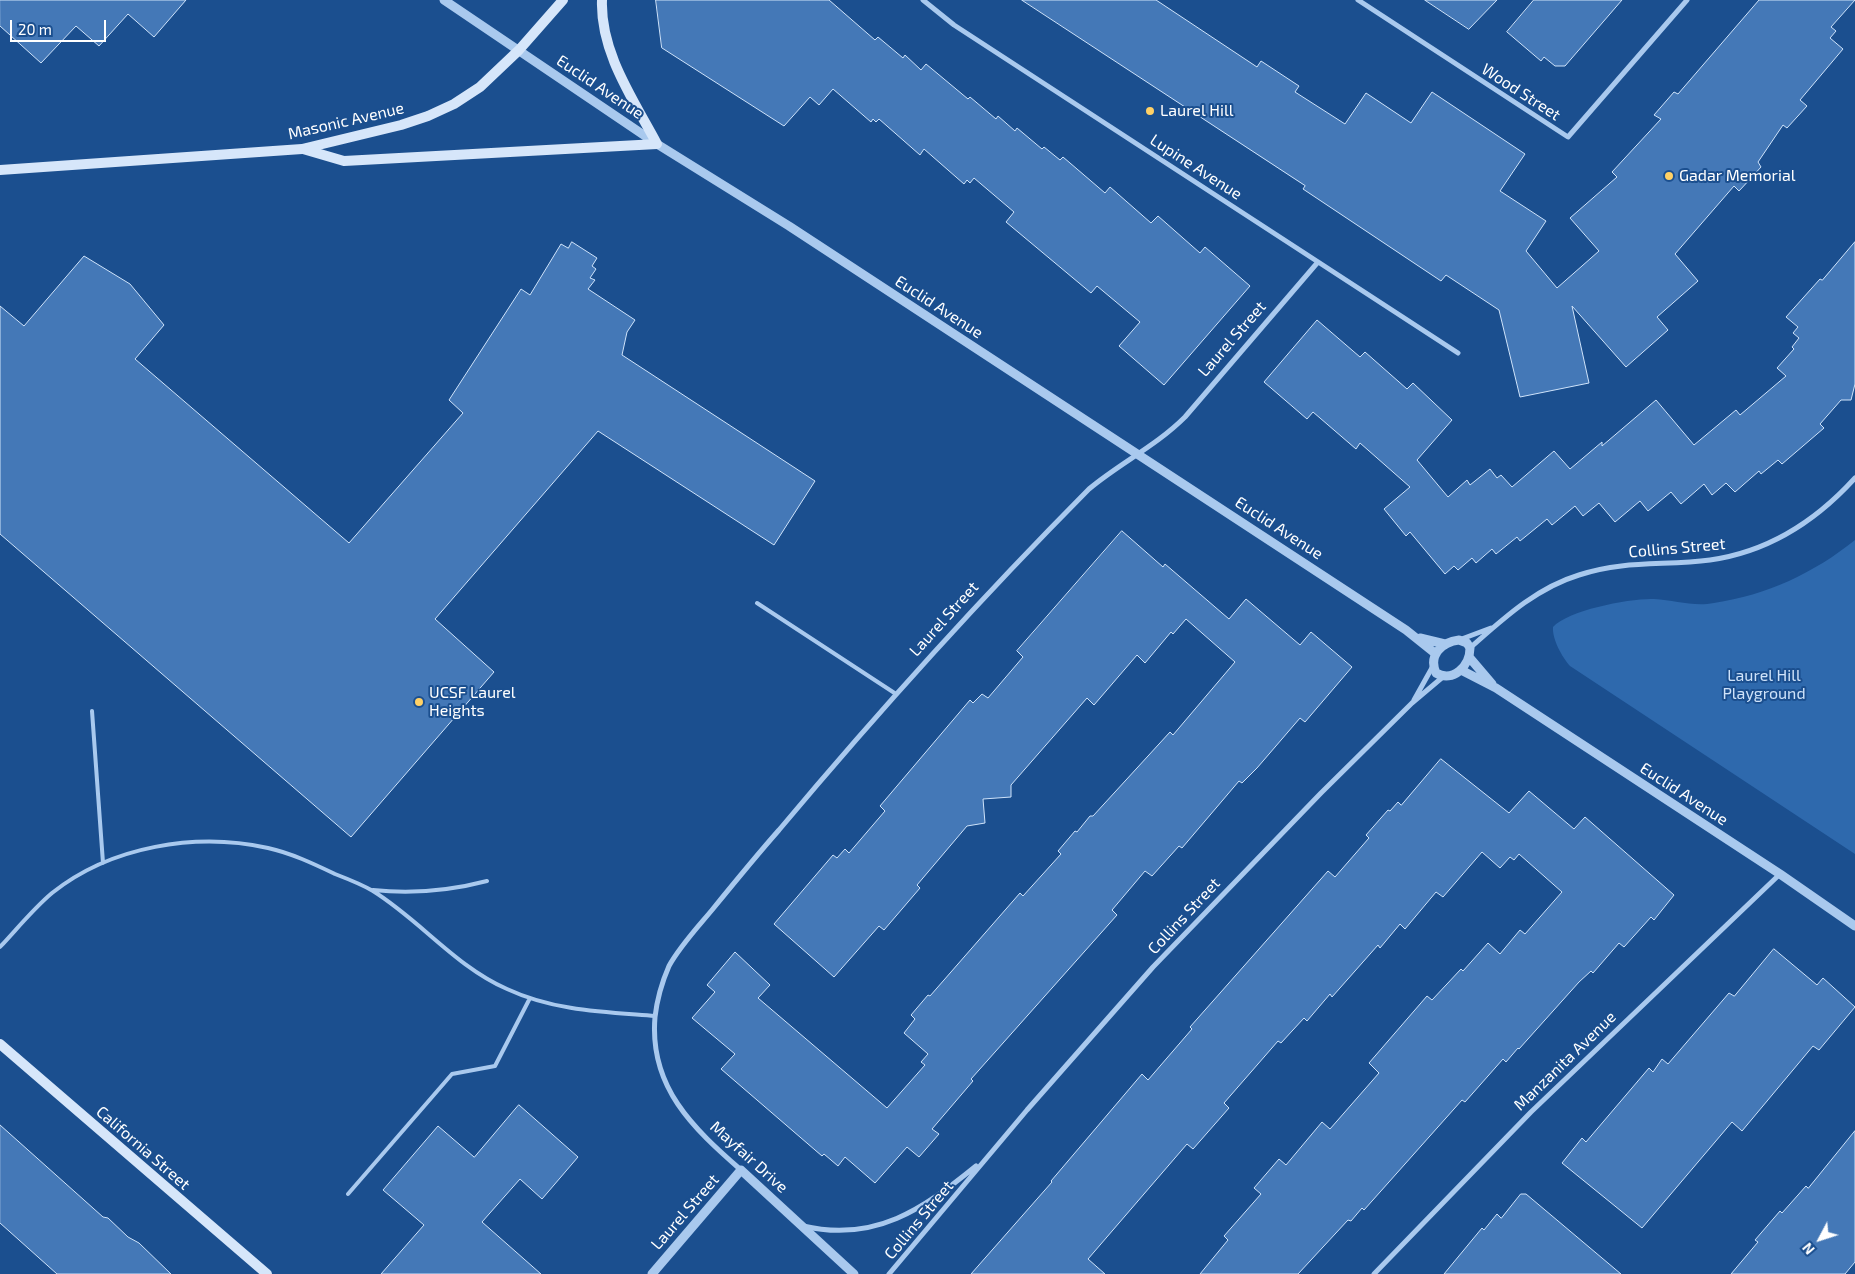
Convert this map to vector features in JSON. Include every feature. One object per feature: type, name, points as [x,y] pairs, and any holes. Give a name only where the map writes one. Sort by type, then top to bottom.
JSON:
[{"type":"main road","name":"Masonic Avenue","points":[[0,170],[302,149],[428,116],[454,104],[480,87],[519,50],[563,0]]},
{"type":"main road","points":[[302,149],[344,161],[657,144],[608,47],[601,15],[602,0]]},
{"type":"main road","name":"California Street","points":[[0,1044],[267,1274]]},
{"type":"street","name":"Euclid Avenue","points":[[444,0],[657,144],[789,226],[1419,638],[1436,654]]},
{"type":"street","name":"Lupine Avenue","points":[[923,0],[942,16],[1458,353]]},
{"type":"street","name":"Wood Street","points":[[1358,0],[1568,137],[1687,0]]},
{"type":"street","name":"Laurel Street","points":[[655,1041],[655,1016],[660,992],[670,966],[686,942],[896,694],[987,594],[1089,489],[1112,469],[1166,436],[1185,417],[1318,262]]},
{"type":"street","name":"Collins Street","points":[[1470,653],[1494,627],[1522,604],[1549,587],[1578,575],[1610,567],[1644,562],[1709,560],[1739,555],[1796,530],[1817,514],[1855,478]]},
{"type":"street","name":"Collins Street","points":[[1455,641],[1494,627]]},
{"type":"street","name":"Euclid Avenue","points":[[1419,638],[1445,644]]},
{"type":"street","points":[[1455,641],[1464,641],[1470,653],[1461,670],[1444,676],[1436,673],[1433,666],[1436,654],[1445,644],[1455,641]]},
{"type":"street","name":"Euclid Avenue","points":[[1470,653],[1496,688]]},
{"type":"street","name":"Collins Street","points":[[1412,703],[1433,666]]},
{"type":"street","name":"Euclid Avenue","points":[[1461,670],[1496,688],[1780,874],[1855,926]]},
{"type":"street","name":"Collins Street","points":[[889,1274],[986,1158],[1160,960],[1285,829],[1412,703],[1444,676]]},
{"type":"street","name":"Manzanita Avenue","points":[[1374,1274],[1530,1112],[1780,874]]},
{"type":"street","name":"Mayfair Drive","points":[[655,1041],[660,1066],[670,1090],[682,1112],[700,1134],[854,1274]]},
{"type":"street","name":"Collins Street","points":[[803,1226],[839,1232],[877,1226],[895,1220],[933,1200],[986,1158]]},
{"type":"street","name":"Laurel Street","points":[[654,1273],[741,1170]]},
{"type":"lane","points":[[757,603],[896,694]]},
{"type":"lane","points":[[92,711],[103,863]]},
{"type":"lane","points":[[0,947],[31,912],[53,892],[78,875],[103,863],[156,846],[212,842],[241,844],[269,848],[294,856],[371,890],[396,907],[463,964],[493,982],[530,998],[579,1010],[655,1016]]},
{"type":"lane","points":[[371,890],[431,892],[487,882]]},
{"type":"lane","points":[[348,1194],[452,1074],[495,1066],[530,998]]},
{"type":"green space","name":"Laurel Hill Playground","points":[[1855,540],[1855,854],[1570,666],[1556,642],[1553,627],[1572,615],[1585,610],[1644,599],[1706,604],[1734,599],[1789,581],[1823,563]]},
{"type":"building","points":[[0,0],[186,0],[154,37],[128,14],[99,46],[76,26],[41,63],[0,26]]},
{"type":"building","points":[[656,0],[829,0],[875,40],[878,37],[903,58],[905,55],[921,70],[926,64],[968,99],[970,97],[996,119],[998,116],[1015,131],[1017,128],[1042,149],[1044,147],[1060,160],[1063,157],[1105,193],[1110,187],[1151,223],[1158,216],[1200,253],[1205,247],[1250,286],[1164,385],[1119,346],[1140,322],[1097,286],[1091,293],[1006,222],[1014,212],[974,178],[970,183],[967,180],[964,184],[924,149],[920,155],[879,119],[876,122],[873,119],[871,122],[833,89],[819,105],[810,97],[784,126],[662,48]]},
{"type":"building","points":[[1022,0],[1156,0],[1257,67],[1261,61],[1299,86],[1295,92],[1345,124],[1366,93],[1411,123],[1432,92],[1525,154],[1500,191],[1546,221],[1526,251],[1557,288],[1599,251],[1570,218],[1617,177],[1612,172],[1661,119],[1654,115],[1674,92],[1678,94],[1759,0],[1855,0],[1831,27],[1836,31],[1830,38],[1843,49],[1800,100],[1807,106],[1787,128],[1783,125],[1758,162],[1761,167],[1739,191],[1734,186],[1675,254],[1698,281],[1657,317],[1668,330],[1626,367],[1572,306],[1589,383],[1520,397],[1499,310],[1446,275],[1441,281],[1303,189],[1305,186]]},
{"type":"building","points":[[1425,0],[1497,0],[1469,29]]},
{"type":"building","points":[[1534,0],[1622,0],[1565,66],[1555,66],[1544,57],[1541,61],[1507,32]]},
{"type":"building","points":[[572,242],[597,258],[592,266],[596,269],[590,278],[595,280],[588,289],[635,320],[627,332],[622,355],[815,481],[774,545],[598,431],[435,619],[494,672],[351,837],[0,534],[0,306],[24,326],[84,256],[130,284],[164,325],[135,359],[349,543],[463,413],[449,400],[521,289],[530,295],[561,244],[568,248]]},
{"type":"building","points":[[1855,242],[1855,384],[1851,400],[1841,400],[1820,424],[1824,428],[1782,464],[1778,460],[1761,474],[1759,471],[1735,492],[1726,483],[1712,495],[1704,484],[1681,504],[1671,492],[1648,511],[1640,501],[1615,522],[1599,503],[1583,516],[1575,506],[1552,525],[1547,519],[1520,541],[1517,537],[1496,554],[1492,549],[1476,563],[1472,558],[1458,570],[1454,566],[1445,574],[1410,532],[1406,536],[1384,509],[1410,487],[1360,443],[1356,449],[1313,412],[1307,419],[1264,382],[1317,320],[1360,357],[1365,352],[1407,389],[1413,383],[1452,420],[1417,460],[1448,497],[1467,480],[1470,485],[1490,469],[1497,478],[1501,475],[1512,487],[1554,451],[1570,469],[1602,442],[1602,446],[1656,400],[1694,445],[1736,410],[1740,415],[1786,376],[1777,368],[1794,349],[1792,347],[1799,338],[1793,333],[1798,327],[1786,317]]},
{"type":"building","points":[[1122,531],[1163,567],[1165,564],[1229,619],[1246,599],[1300,645],[1311,632],[1352,667],[1305,722],[1300,718],[1257,768],[1242,783],[1239,781],[1182,848],[1179,846],[1152,876],[1145,871],[1112,910],[1117,915],[971,1079],[973,1081],[932,1129],[939,1134],[919,1157],[907,1147],[875,1183],[845,1157],[838,1166],[824,1154],[822,1156],[721,1069],[735,1054],[692,1018],[715,992],[707,985],[735,952],[770,985],[758,998],[887,1108],[925,1065],[921,1062],[928,1054],[904,1033],[915,1019],[911,1015],[928,995],[930,996],[1020,893],[1023,896],[1061,854],[1058,851],[1075,831],[1077,832],[1090,816],[1093,816],[1170,732],[1173,735],[1235,662],[1186,619],[1173,634],[1171,632],[1145,663],[1137,655],[1094,705],[1087,698],[1011,785],[1011,797],[983,799],[985,823],[967,826],[917,885],[920,888],[884,930],[879,926],[834,977],[774,924],[833,855],[837,858],[845,849],[849,853],[885,811],[880,806],[970,700],[973,703],[982,694],[988,698],[1023,657],[1017,651]]},
{"type":"building","points":[[1441,759],[1509,813],[1529,791],[1574,829],[1585,817],[1674,895],[1654,920],[1651,917],[1624,947],[1619,943],[1593,973],[1591,971],[1579,982],[1519,1049],[1506,1062],[1503,1059],[1465,1102],[1462,1100],[1364,1210],[1362,1208],[1351,1221],[1348,1220],[1298,1274],[1200,1274],[1228,1240],[1224,1236],[1261,1194],[1254,1188],[1279,1159],[1286,1165],[1322,1122],[1330,1129],[1379,1073],[1369,1063],[1427,996],[1432,1000],[1461,969],[1463,971],[1488,943],[1500,954],[1520,930],[1525,934],[1562,892],[1519,854],[1514,860],[1510,857],[1500,868],[1482,852],[1443,897],[1436,892],[1405,929],[1400,924],[1380,948],[1378,945],[1332,997],[1330,994],[1307,1021],[1304,1018],[1281,1043],[1278,1041],[1224,1103],[1229,1108],[1193,1149],[1187,1144],[1088,1259],[1105,1274],[971,1274],[1052,1182],[1142,1074],[1148,1080],[1192,1029],[1190,1027],[1328,871],[1335,877],[1369,838],[1366,835],[1388,810],[1390,811],[1398,802],[1401,805]]},
{"type":"building","points":[[1774,949],[1817,985],[1823,978],[1855,1007],[1819,1050],[1813,1046],[1742,1131],[1732,1122],[1642,1228],[1562,1163],[1582,1138],[1586,1142],[1649,1068],[1653,1072],[1662,1059],[1668,1064],[1729,993],[1734,996]]},
{"type":"building","points":[[519,1105],[578,1157],[542,1199],[520,1179],[482,1222],[541,1274],[381,1274],[424,1225],[383,1190],[438,1126],[474,1157]]},
{"type":"building","points":[[0,1125],[103,1217],[108,1218],[128,1237],[139,1243],[171,1274],[57,1274],[0,1223]]},
{"type":"building","points":[[1855,1131],[1855,1262],[1845,1274],[1731,1274],[1758,1242],[1755,1240],[1780,1211],[1782,1213],[1806,1186],[1808,1188]]},
{"type":"building","points":[[1521,1194],[1526,1194],[1621,1274],[1444,1274],[1482,1228],[1484,1230],[1497,1214],[1501,1218]]},
{"type":"place","name":"Laurel Hill","points":[[1150,111]]},
{"type":"place","name":"Gadar Memorial","points":[[1669,176]]},
{"type":"place","name":"UCSF Laurel Heights","points":[[419,702]]}]
